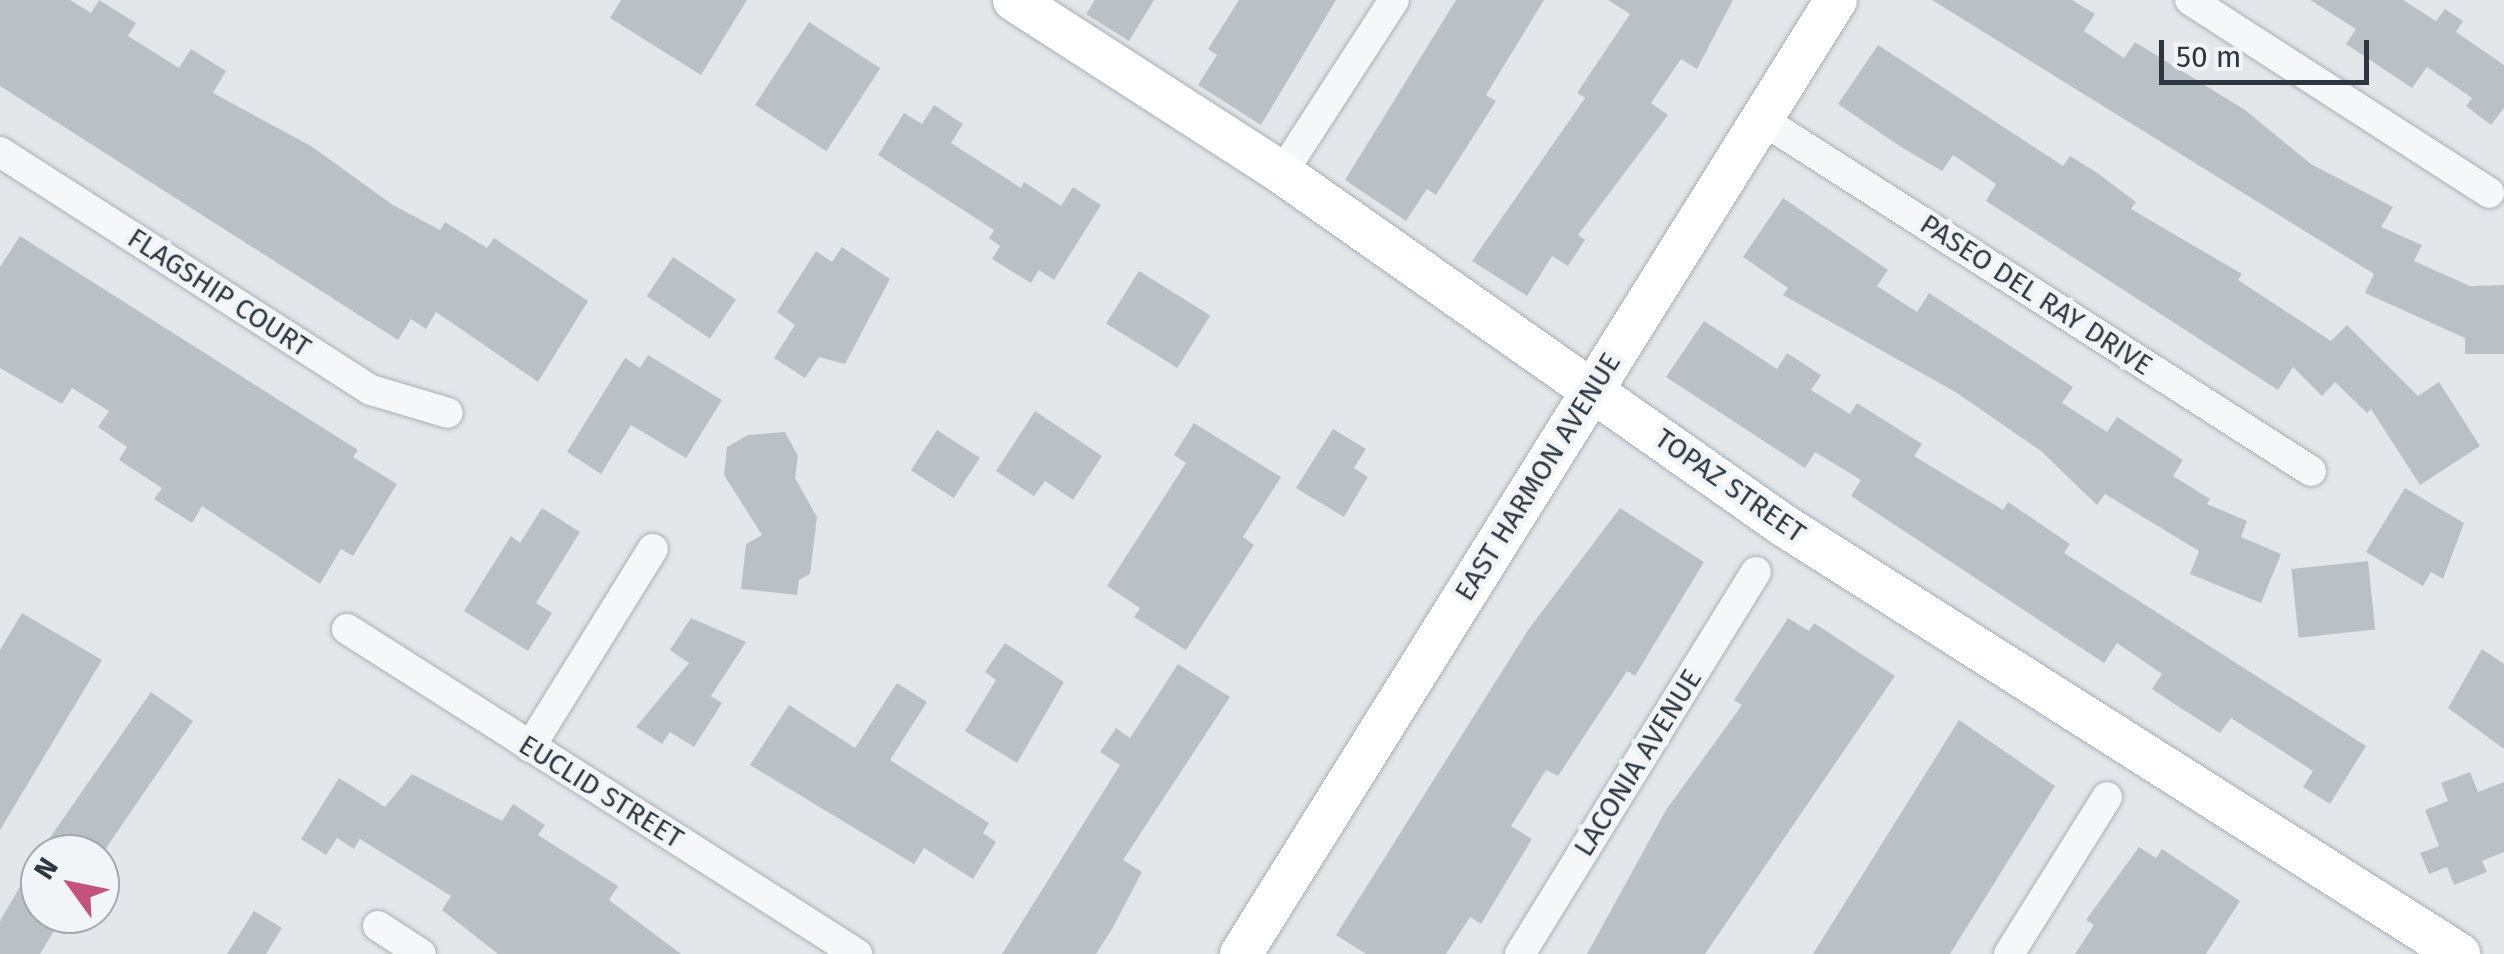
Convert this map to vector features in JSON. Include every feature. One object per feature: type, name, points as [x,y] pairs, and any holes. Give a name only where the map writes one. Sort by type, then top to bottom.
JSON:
[{"type":"street","points":[[1282,173],[1394,0]]},
{"type":"street","name":"EAST HARMON AVENUE","points":[[1241,954],[1836,0]]},
{"type":"street","points":[[2190,0],[2489,194]]},
{"type":"street","name":"TOPAZ STREET","points":[[1022,2],[1282,173],[1783,525],[2459,954]]},
{"type":"street","name":"PASEO DEL RAY DRIVE","points":[[1761,120],[2311,471]]},
{"type":"street","name":"FLAGSHIP COURT","points":[[0,152],[371,390],[448,413]]},
{"type":"street","points":[[530,747],[653,549]]},
{"type":"street","name":"LACONIA AVENUE","points":[[1520,954],[1756,572]]},
{"type":"street","name":"EUCLID STREET","points":[[347,629],[857,954]]},
{"type":"street","points":[[2009,954],[2107,797]]},
{"type":"street","points":[[378,926],[421,954]]},
{"type":"building","points":[[0,0],[70,0],[91,13],[99,0],[136,23],[128,36],[179,68],[191,49],[226,71],[213,93],[311,146],[393,205],[440,230],[445,222],[487,248],[494,238],[588,301],[538,382],[436,312],[426,329],[411,319],[398,340],[0,86]]},
{"type":"building","points":[[621,0],[747,0],[701,75],[610,18]]},
{"type":"building","points":[[1095,0],[1154,0],[1129,41],[1086,14]]},
{"type":"building","points":[[1239,0],[1336,0],[1261,125],[1198,85],[1217,55],[1208,49]]},
{"type":"building","points":[[1456,0],[1544,0],[1486,95],[1496,101],[1436,195],[1427,189],[1406,221],[1345,180]]},
{"type":"building","points":[[1608,0],[1733,0],[1697,69],[1681,59],[1651,103],[1668,115],[1578,235],[1585,240],[1568,266],[1552,256],[1527,296],[1472,261],[1585,98],[1577,93],[1630,14]]},
{"type":"building","points":[[1932,0],[2072,0],[2095,14],[2084,31],[2124,58],[2135,42],[2245,110],[2311,164],[2393,207],[2381,227],[2422,245],[2414,261],[2470,286],[2504,285],[2504,354],[2465,354],[2465,338],[2365,293],[2374,274]]},
{"type":"building","points":[[2310,0],[2403,0],[2436,21],[2445,9],[2463,21],[2456,32],[2504,65],[2504,108],[2491,125],[2466,106],[2472,98],[2427,67],[2412,88],[2346,44],[2356,29]]},
{"type":"building","points":[[809,22],[880,68],[826,151],[755,105]]},
{"type":"building","points":[[1878,45],[2063,166],[2070,156],[2096,172],[2136,202],[2131,209],[2242,274],[2238,280],[2331,341],[2347,325],[2418,396],[2439,382],[2480,446],[2420,485],[2371,409],[2367,413],[2335,382],[2322,396],[2293,367],[2278,390],[1986,201],[1996,184],[1953,155],[1942,171],[1901,147],[1838,104]]},
{"type":"building","points":[[934,105],[963,124],[951,143],[1021,188],[1024,182],[1061,206],[1073,187],[1101,205],[1054,280],[1039,270],[1031,283],[992,259],[1000,246],[989,238],[994,230],[878,155],[904,113],[922,124]]},
{"type":"building","points":[[1783,198],[1888,270],[1877,286],[1917,312],[1929,293],[2073,387],[2062,403],[2107,432],[2117,417],[2183,460],[2173,476],[2210,499],[2207,504],[2247,521],[2241,537],[2281,554],[2261,603],[2190,574],[2199,551],[2105,494],[2097,505],[2041,451],[1957,393],[1783,295],[1788,288],[1743,257]]},
{"type":"building","points":[[20,236],[358,450],[353,457],[397,484],[353,556],[341,549],[320,584],[202,506],[192,523],[154,499],[162,488],[119,460],[127,447],[98,427],[109,411],[72,388],[62,404],[0,368],[0,267]]},
{"type":"building","points":[[842,247],[890,279],[845,364],[819,357],[805,378],[774,358],[795,325],[777,312],[816,251],[832,262]]},
{"type":"building","points":[[673,257],[736,299],[710,338],[647,296]]},
{"type":"building","points":[[1139,271],[1210,316],[1177,368],[1106,324]]},
{"type":"building","points":[[1704,321],[1777,369],[1787,353],[1821,375],[1811,390],[1850,414],[1857,403],[1922,444],[1914,456],[2003,510],[2008,502],[2070,544],[2064,553],[2366,746],[2330,804],[2303,787],[2313,771],[2231,718],[2220,733],[2179,707],[2152,689],[2162,674],[2117,643],[2104,663],[1851,496],[1861,480],[1815,452],[1805,468],[1666,377]]},
{"type":"building","points":[[648,355],[722,400],[686,458],[631,425],[601,474],[567,452],[625,358],[640,368]]},
{"type":"building","points":[[1035,411],[1102,456],[1073,500],[1045,481],[1034,496],[996,471]]},
{"type":"building","points":[[1194,423],[1281,477],[1243,537],[1254,545],[1186,650],[1134,617],[1140,608],[1107,586],[1186,463],[1174,455]]},
{"type":"building","points":[[1333,429],[1366,449],[1354,468],[1368,477],[1344,517],[1296,488]]},
{"type":"building","points":[[937,430],[980,458],[954,498],[911,470]]},
{"type":"building","points":[[785,432],[798,456],[795,478],[817,517],[810,574],[799,580],[797,595],[741,589],[746,544],[762,535],[724,475],[727,447],[748,435]]},
{"type":"building","points":[[2405,488],[2464,523],[2443,579],[2431,572],[2423,586],[2366,552]]},
{"type":"building","points":[[542,508],[580,532],[536,603],[552,613],[528,651],[464,611],[511,536],[520,543]]},
{"type":"building","points":[[1620,508],[1704,562],[1635,676],[1627,671],[1558,776],[1546,770],[1511,826],[1532,839],[1481,924],[1470,917],[1446,954],[1366,954],[1336,935],[1528,630]]},
{"type":"building","points":[[2368,561],[2375,630],[2299,638],[2291,569]]},
{"type":"building","points":[[22,613],[102,660],[0,830],[0,650]]},
{"type":"building","points":[[691,618],[746,642],[711,696],[722,703],[694,747],[670,732],[662,744],[636,727],[689,663],[670,650]]},
{"type":"building","points":[[1788,618],[1809,631],[1814,623],[1895,676],[1705,954],[1587,954],[1666,810],[1742,705],[1734,700]]},
{"type":"building","points":[[1005,643],[1064,682],[1017,763],[965,731],[996,680],[985,672]]},
{"type":"building","points":[[2482,649],[2504,664],[2504,749],[2448,708]]},
{"type":"building","points":[[1178,664],[1230,697],[1123,860],[1142,872],[1112,929],[1096,954],[1002,954],[1120,765],[1100,752],[1116,728],[1130,738]]},
{"type":"building","points":[[897,683],[927,702],[890,760],[989,823],[983,833],[996,842],[973,879],[924,848],[914,864],[750,765],[789,705],[855,748]]},
{"type":"building","points":[[151,692],[193,721],[116,834],[52,834]]},
{"type":"building","points":[[1959,720],[2055,786],[1950,954],[1813,954]]},
{"type":"building","points":[[2470,772],[2478,792],[2504,782],[2504,852],[2482,861],[2487,872],[2454,885],[2447,867],[2429,874],[2420,853],[2439,846],[2425,810],[2448,801],[2441,783]]},
{"type":"building","points":[[412,774],[502,821],[513,804],[545,825],[538,835],[618,886],[609,900],[681,954],[498,954],[442,910],[451,896],[360,839],[354,849],[337,838],[326,855],[301,839],[339,778],[385,807]]},
{"type":"building","points":[[2139,847],[2156,858],[2162,849],[2240,901],[2206,954],[2075,954],[2094,925],[2086,920]]},
{"type":"building","points":[[20,886],[20,934],[52,934],[40,954],[0,954],[0,921]]},
{"type":"building","points":[[254,911],[282,928],[266,954],[227,954]]}]
